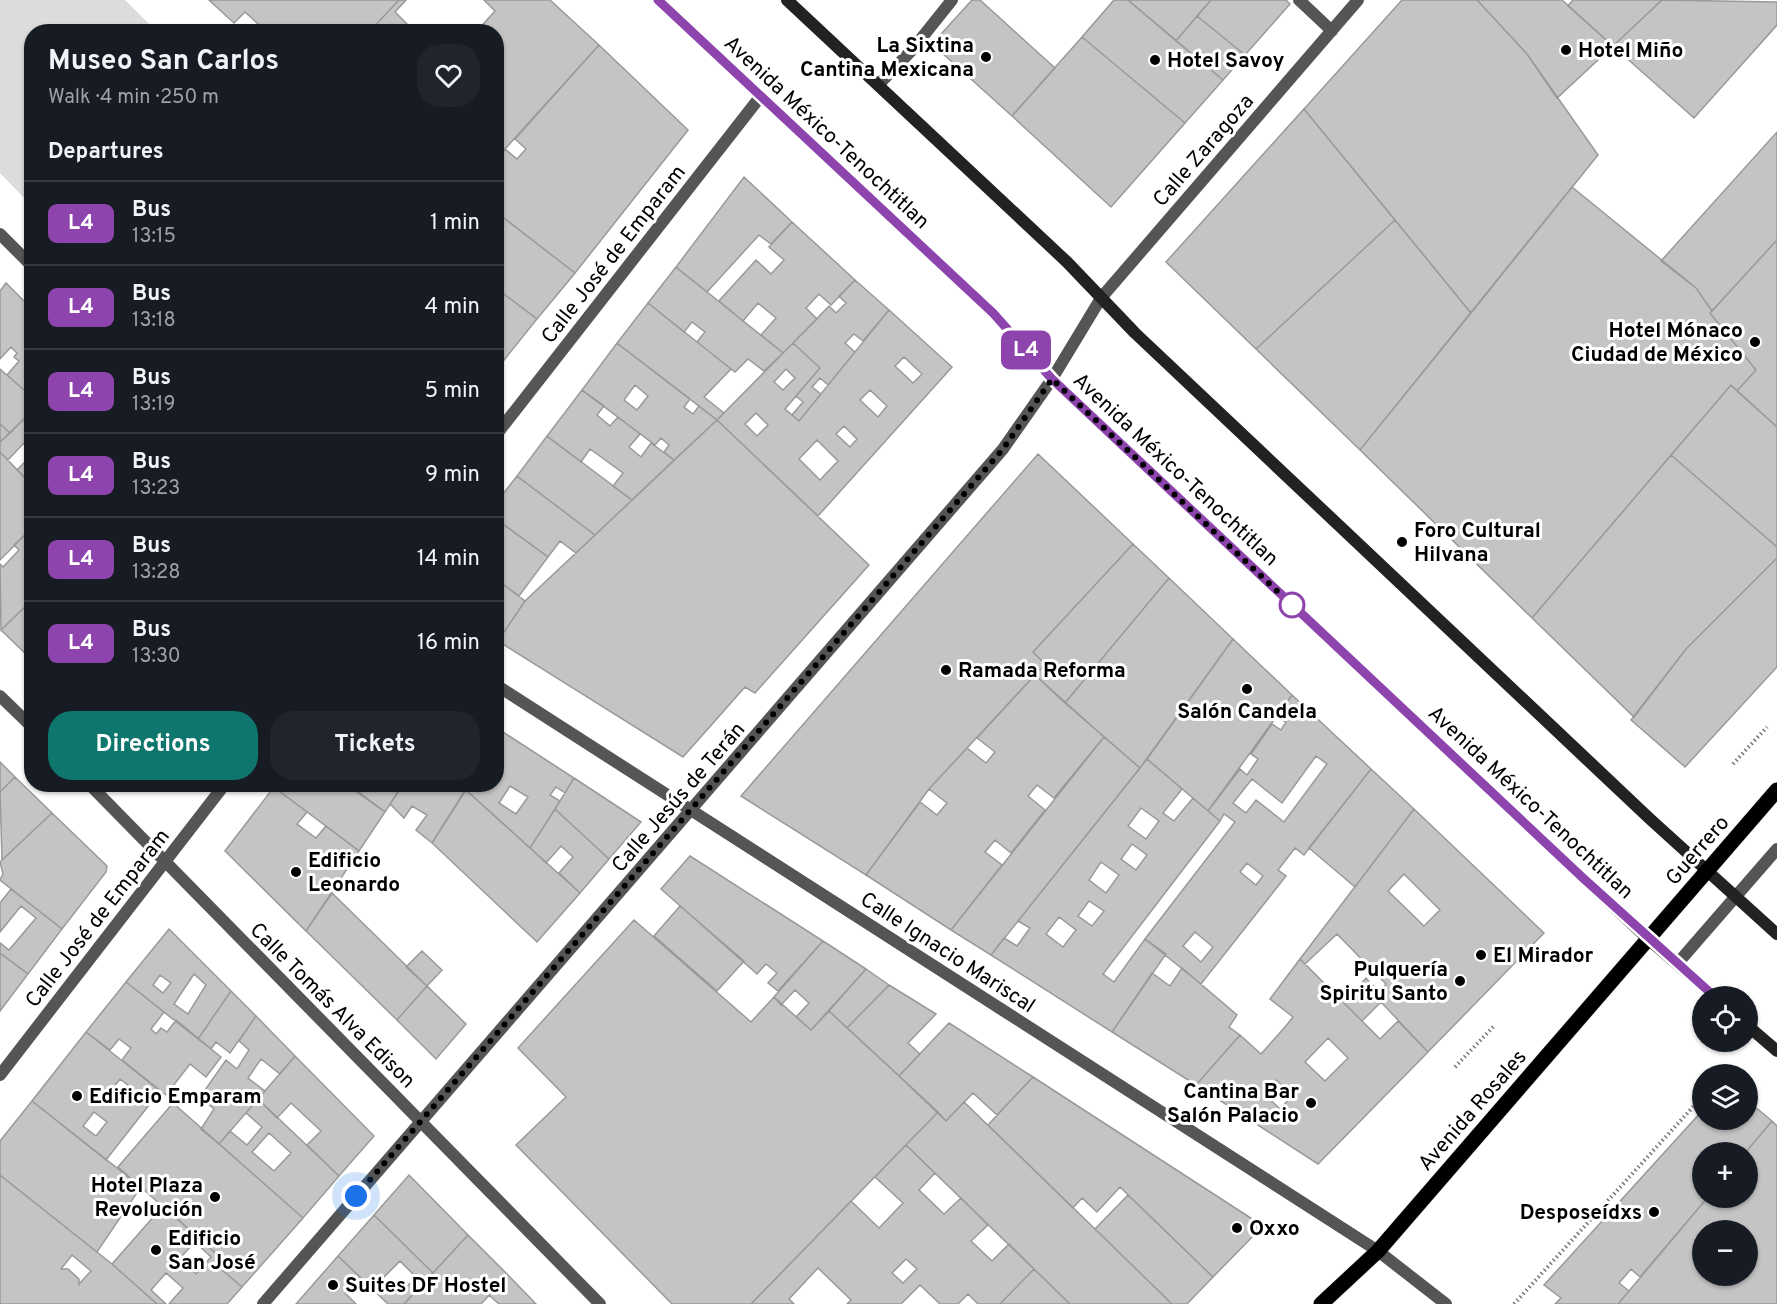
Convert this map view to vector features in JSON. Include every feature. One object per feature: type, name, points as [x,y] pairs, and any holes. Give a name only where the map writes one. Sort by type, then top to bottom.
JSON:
[{"type":"main road","name":"Avenida México-Tenochtitlan","points":[[658,0],[993,313],[1052,379],[1647,938],[1702,986]]},
{"type":"main road","points":[[788,0],[1708,872],[1777,934]]},
{"type":"main road","name":"Guerrero","points":[[1647,938],[1708,872],[1777,790]]},
{"type":"main road","name":"Avenida Rosales","points":[[1322,1304],[1378,1251],[1647,938]]},
{"type":"main road","points":[[1758,1035],[1777,1051]]},
{"type":"street","points":[[879,84],[912,50],[952,0]]},
{"type":"street","points":[[1299,0],[1332,31]]},
{"type":"street","name":"Calle Zaragoza","points":[[1101,298],[1358,0]]},
{"type":"street","name":"Calle José de Emparam","points":[[504,425],[760,97]]},
{"type":"street","points":[[0,234],[24,258]]},
{"type":"street","name":"Calle Jesús de Terán","points":[[263,1304],[1003,449],[1052,379],[1101,298]]},
{"type":"street","name":"Calle Ignacio Mariscal","points":[[504,690],[1378,1251],[1446,1304]]},
{"type":"street","points":[[0,696],[24,719]]},
{"type":"street","name":"Calle Tomás Alva Edison","points":[[97,792],[600,1304]]},
{"type":"street","name":"Calle José de Emparam","points":[[0,1075],[219,792]]},
{"type":"street","points":[[1677,964],[1777,849]]},
{"type":"path","points":[[1733,764],[1767,727]]},
{"type":"path","points":[[1455,1067],[1494,1026]]},
{"type":"path","points":[[1514,1304],[1692,1108]]},
{"type":"shaded area","points":[[0,0],[125,0],[149,24],[24,24],[24,198],[0,173]]},
{"type":"building","points":[[209,0],[399,0],[376,24],[258,24],[245,12],[234,23]]},
{"type":"building","points":[[399,0],[406,0],[395,12],[407,24],[376,24]]},
{"type":"building","points":[[484,0],[550,0],[599,45],[504,150],[504,24],[483,24],[495,11]]},
{"type":"building","points":[[972,0],[980,0],[1055,68],[1012,116],[932,44]]},
{"type":"building","name":"Hotel Savoy","points":[[1114,0],[1128,0],[1223,80],[1185,123],[1082,37]]},
{"type":"building","points":[[1128,0],[1211,0],[1176,41]]},
{"type":"building","points":[[1211,0],[1286,0],[1290,4],[1245,55],[1197,16]]},
{"type":"building","points":[[1402,0],[1477,0],[1527,54],[1598,155],[1471,313],[1304,109]]},
{"type":"building","name":"Hotel Miño","points":[[1477,0],[1562,0],[1613,46],[1557,98],[1527,54]]},
{"type":"building","points":[[1573,0],[1662,0],[1613,46],[1568,6]]},
{"type":"building","points":[[1662,0],[1777,2],[1777,25],[1694,118],[1613,46]]},
{"type":"building","points":[[1197,16],[1245,55],[1223,80],[1176,41]]},
{"type":"building","points":[[1082,37],[1185,123],[1111,207],[1012,116]]},
{"type":"building","points":[[599,45],[688,130],[575,273],[504,218],[504,150],[517,159],[526,149],[515,139]]},
{"type":"building","points":[[1304,109],[1395,220],[1256,349],[1166,262]]},
{"type":"building","points":[[1777,132],[1777,240],[1712,311],[1696,288],[1661,261]]},
{"type":"building","points":[[744,177],[792,222],[771,244],[759,235],[707,292],[676,267]]},
{"type":"building","points":[[1572,187],[1696,288],[1712,311],[1710,313],[1756,370],[1737,391],[1731,385],[1532,618],[1360,450]]},
{"type":"building","points":[[504,218],[575,273],[537,319],[504,294]]},
{"type":"building","points":[[1395,220],[1471,313],[1360,450],[1256,349]]},
{"type":"building","points":[[792,222],[855,280],[831,305],[819,294],[806,308],[817,319],[783,353],[761,335],[776,318],[758,303],[743,321],[719,301],[756,260],[771,274],[784,260],[769,247]]},
{"type":"building","name":"Hotel Mónaco Ciudad de México","points":[[1777,240],[1777,427],[1737,391],[1756,370],[1710,313]]},
{"type":"building","points":[[676,267],[783,353],[764,371],[748,359],[735,372],[697,342],[705,332],[692,322],[684,332],[648,303]]},
{"type":"building","points":[[855,280],[889,310],[863,341],[854,334],[845,343],[855,352],[828,385],[820,378],[812,387],[821,394],[799,421],[792,415],[803,402],[796,396],[820,368],[793,343],[829,306],[836,313],[846,303],[839,296]]},
{"type":"building","points":[[6,283],[24,301],[24,390],[7,375],[19,361],[14,357],[17,353],[11,347],[0,359],[0,291]]},
{"type":"building","points":[[504,294],[537,319],[504,360]]},
{"type":"building","points":[[648,303],[731,369],[704,397],[724,413],[717,420],[617,343]]},
{"type":"building","points":[[889,310],[952,367],[818,516],[717,420],[793,343],[820,368],[785,409],[799,421]],"holes":[[[904,357],[922,374],[913,383],[895,366]],[[786,369],[795,378],[783,390],[774,382]],[[870,390],[887,406],[878,417],[860,400]],[[756,413],[768,425],[757,436],[745,424]],[[844,426],[857,439],[850,447],[836,434]],[[817,440],[838,461],[820,480],[799,459]]]},
{"type":"building","points":[[617,343],[690,399],[684,407],[693,414],[699,406],[717,420],[674,460],[664,452],[669,445],[661,438],[655,445],[582,390]],"holes":[[[635,385],[648,396],[637,410],[624,400]]]},
{"type":"building","points":[[0,369],[24,390],[24,419],[10,433],[0,424]]},
{"type":"building","points":[[1731,385],[1777,427],[1777,547],[1671,455]]},
{"type":"building","points":[[582,390],[604,406],[597,415],[610,426],[618,417],[640,434],[629,447],[641,457],[651,443],[674,460],[632,500],[613,486],[623,473],[590,449],[581,462],[547,436]]},
{"type":"building","points":[[24,419],[24,443],[8,460],[0,452],[0,442]]},
{"type":"building","points":[[717,420],[869,565],[755,693],[745,687],[683,757],[504,645],[504,632],[525,601]]},
{"type":"building","points":[[0,424],[10,433],[0,442]]},
{"type":"building","points":[[547,436],[632,500],[595,535],[517,476]]},
{"type":"building","points":[[0,452],[24,477],[24,536],[0,560]]},
{"type":"building","name":"Ramada Reforma","points":[[1038,454],[1133,544],[1033,652],[1045,664],[929,789],[866,875],[741,796]]},
{"type":"building","points":[[1671,455],[1777,547],[1777,558],[1686,649],[1634,717],[1532,618]]},
{"type":"building","points":[[24,463],[24,477],[17,470]]},
{"type":"building","points":[[517,476],[595,535],[576,553],[560,541],[548,557],[504,525],[504,493]]},
{"type":"building","points":[[504,525],[548,557],[519,596],[504,585]]},
{"type":"building","points":[[24,536],[24,608],[1,630],[0,564],[3,567],[19,550],[14,545]]},
{"type":"building","points":[[1133,544],[1169,578],[1065,703],[1035,675],[1045,664],[1033,652]]},
{"type":"building","points":[[1777,558],[1777,667],[1685,767],[1631,720],[1686,649]]},
{"type":"building","points":[[1169,578],[1233,639],[1140,768],[1065,703]]},
{"type":"building","points":[[504,585],[525,601],[504,632]]},
{"type":"building","points":[[24,608],[24,652],[1,630]]},
{"type":"building","points":[[1233,639],[1292,695],[1208,811],[1147,759]]},
{"type":"building","points":[[1035,675],[1104,737],[1054,798],[1037,785],[1028,796],[1045,810],[1011,853],[995,840],[985,852],[1002,865],[951,930],[866,875],[920,802],[937,815],[947,803],[929,789],[967,748],[986,763],[995,752],[977,738]]},
{"type":"building","points":[[1292,695],[1371,769],[1304,855],[1295,848],[1278,870],[1286,876],[1201,984],[1145,939],[1235,822],[1224,814],[1220,821],[1208,811],[1240,769],[1247,775],[1258,759],[1251,754],[1272,724],[1281,730],[1286,722],[1277,717]],"holes":[[[1316,756],[1327,764],[1284,822],[1256,800],[1246,813],[1233,803],[1252,779],[1282,803]],[[1247,863],[1263,876],[1256,885],[1240,872]],[[1195,932],[1213,947],[1201,962],[1183,946]]]},
{"type":"building","points":[[504,733],[574,778],[565,793],[556,787],[550,795],[560,801],[530,848],[468,792],[504,792]],"holes":[[[510,786],[528,797],[516,814],[499,803]]]},
{"type":"building","points":[[1104,737],[1140,768],[991,955],[951,930]]},
{"type":"building","points":[[1147,759],[1182,789],[1163,813],[1174,821],[1193,798],[1220,821],[1103,974],[1114,982],[1145,939],[1166,954],[1112,1032],[991,955],[1004,938],[1017,946],[1030,928],[1018,921]],"holes":[[[1141,808],[1159,821],[1146,839],[1128,826]],[[1132,844],[1147,855],[1136,870],[1121,859]],[[1101,862],[1119,875],[1106,893],[1089,880]],[[1089,901],[1104,911],[1092,926],[1078,916]],[[1059,917],[1076,930],[1063,947],[1046,934]]]},
{"type":"building","points":[[0,762],[15,777],[0,792]]},
{"type":"building","points":[[1371,769],[1414,809],[1355,887],[1309,848]]},
{"type":"building","points":[[15,777],[24,786],[24,792],[30,792],[52,813],[2,860],[0,792]]},
{"type":"building","points":[[574,778],[641,822],[609,859],[555,809]]},
{"type":"building","name":"Edificio Leonardo","points":[[270,792],[281,792],[307,812],[297,824],[316,838],[326,826],[359,851],[306,931],[225,851]]},
{"type":"building","points":[[281,792],[359,792],[385,812],[359,851]]},
{"type":"building","points":[[357,792],[398,792],[385,812]]},
{"type":"building","points":[[398,792],[464,792],[432,843],[416,830],[427,815],[412,806],[404,818],[390,804]]},
{"type":"building","points":[[465,792],[468,792],[580,893],[537,942],[432,843]]},
{"type":"building","points":[[555,809],[609,859],[580,893],[559,873],[573,857],[561,846],[546,863],[530,848]]},
{"type":"building","points":[[1414,809],[1544,933],[1428,1052],[1381,1002],[1362,1021],[1343,1002],[1366,978],[1379,992],[1386,984],[1337,934],[1305,964],[1300,959]],"holes":[[[1404,874],[1440,910],[1424,926],[1388,891]]]},
{"type":"building","points":[[52,813],[107,866],[106,872],[62,929],[0,880],[3,874],[0,862]]},
{"type":"building","points":[[690,856],[823,941],[778,991],[768,983],[777,973],[766,964],[757,974],[661,889]]},
{"type":"building","points":[[11,889],[62,929],[28,974],[0,953],[0,943],[9,950],[36,918],[21,906],[0,932],[0,903]]},
{"type":"building","points":[[332,893],[427,986],[397,1020],[306,931]]},
{"type":"building","points":[[680,906],[744,961],[717,991],[654,936]]},
{"type":"building","points":[[634,920],[751,1022],[774,997],[811,1030],[829,1011],[938,1112],[751,1304],[672,1304],[516,1145],[566,1097],[518,1048]]},
{"type":"building","points":[[169,929],[231,991],[198,1039],[126,982]],"holes":[[[194,974],[206,985],[188,1014],[174,1004]],[[160,975],[171,983],[163,993],[153,985]]]},
{"type":"building","points":[[823,941],[866,969],[811,1030],[796,1017],[809,1003],[795,990],[781,1005],[774,997]]},
{"type":"building","points":[[422,951],[442,970],[427,986],[406,967]]},
{"type":"building","points":[[0,953],[28,974],[0,1011]]},
{"type":"building","points":[[1300,959],[1380,1039],[1398,1021],[1428,1052],[1318,1164],[1196,1085],[1240,1035],[1261,1054],[1285,1027],[1293,1017],[1270,999]],"holes":[[[1328,1038],[1348,1058],[1325,1081],[1305,1062]],[[1276,1080],[1293,1095],[1280,1109],[1263,1093]]]},
{"type":"building","points":[[1182,968],[1237,1015],[1229,1027],[1240,1035],[1196,1085],[1112,1032],[1152,973],[1170,986]]},
{"type":"building","points":[[866,969],[889,985],[847,1028],[829,1011]]},
{"type":"building","points":[[126,982],[164,1012],[151,1029],[156,1034],[161,1028],[167,1032],[176,1020],[221,1057],[206,1077],[190,1064],[166,1095],[122,1060],[131,1048],[119,1039],[110,1050],[86,1032]]},
{"type":"building","points":[[889,985],[936,1014],[908,1043],[920,1054],[899,1076],[847,1028]]},
{"type":"building","points":[[427,986],[466,1024],[436,1059],[397,1020]]},
{"type":"building","points":[[231,991],[256,1016],[230,1053],[216,1042],[211,1049],[198,1039]]},
{"type":"building","points":[[256,1016],[295,1056],[280,1074],[261,1059],[248,1078],[265,1091],[219,1144],[201,1129],[214,1109],[200,1097],[226,1060],[237,1069],[249,1050],[239,1041]]},
{"type":"building","points":[[949,1023],[1033,1077],[997,1115],[973,1093],[946,1121],[899,1076]]},
{"type":"building","name":"Edificio Emparam","points":[[86,1032],[160,1091],[106,1160],[32,1101]],"holes":[[[120,1079],[133,1089],[124,1101],[111,1091]],[[94,1112],[107,1122],[96,1136],[83,1126]]]},
{"type":"building","points":[[295,1056],[374,1136],[339,1176],[307,1145],[321,1131],[291,1103],[277,1118],[258,1099]]},
{"type":"building","points":[[1033,1077],[1263,1226],[1213,1277],[1120,1187],[1097,1212],[1082,1198],[1073,1208],[988,1125]]},
{"type":"building","points":[[258,1099],[339,1176],[303,1218],[219,1144],[230,1131],[247,1145],[262,1127],[246,1113]],"holes":[[[269,1133],[291,1153],[274,1171],[252,1152]]]},
{"type":"building","points":[[32,1101],[141,1187],[97,1252],[0,1175],[0,1141]]},
{"type":"building","points":[[964,1102],[1172,1304],[1070,1304],[906,1145],[938,1112],[946,1121]]},
{"type":"building","name":"Hotel Plaza Revolución","points":[[173,1103],[303,1218],[242,1287],[214,1263],[220,1257],[118,1167]]},
{"type":"building","points":[[1758,1109],[1772,1121],[1754,1142],[1692,1142],[1692,1208],[1699,1208],[1640,1277],[1631,1269],[1619,1283],[1629,1291],[1618,1304],[1555,1304],[1561,1298],[1544,1285],[1692,1122],[1692,1130],[1758,1130]]},
{"type":"building","points":[[1772,1121],[1777,1126],[1777,1304],[1618,1304],[1699,1208],[1758,1208],[1758,1142],[1754,1142]]},
{"type":"building","points":[[906,1145],[935,1173],[919,1190],[944,1214],[961,1198],[988,1225],[971,1241],[992,1261],[1009,1244],[1034,1269],[1000,1304],[978,1304],[968,1294],[958,1304],[940,1304],[920,1285],[901,1304],[847,1304],[851,1300],[818,1268],[789,1299],[794,1304],[751,1304],[851,1201],[879,1228],[903,1203],[875,1177]],"holes":[[[906,1259],[917,1269],[903,1283],[892,1273]]]},
{"type":"building","points":[[0,1175],[112,1264],[157,1304],[0,1304]],"holes":[[[72,1255],[91,1271],[79,1284],[79,1279],[68,1269],[61,1269]]]},
{"type":"building","points":[[409,1175],[468,1235],[433,1273],[374,1215]]},
{"type":"building","points":[[1128,1195],[1213,1277],[1187,1304],[1172,1304],[1095,1229]]},
{"type":"building","name":"Edificio San José","points":[[163,1206],[220,1257],[214,1263],[242,1287],[227,1304],[169,1304],[183,1288],[166,1273],[151,1290],[166,1304],[157,1304],[112,1264]],"holes":[[[195,1242],[211,1257],[196,1274],[180,1258]]]},
{"type":"building","points":[[374,1215],[433,1273],[404,1304],[388,1304],[338,1256]],"holes":[[[400,1261],[416,1277],[400,1294],[383,1278]]]},
{"type":"building","points":[[468,1235],[508,1275],[481,1304],[404,1304]]},
{"type":"building","name":"Suites DF Hostel","points":[[338,1256],[360,1277],[345,1293],[356,1304],[296,1304]]},
{"type":"building","points":[[1034,1269],[1070,1304],[1000,1304]]},
{"type":"building","points":[[508,1275],[536,1304],[499,1304],[489,1295]]},
{"type":"bus line","name":"L4","points":[[658,0],[993,313],[1052,379],[1647,938],[1702,986]]},
{"type":"place","name":"Hotel Miño","points":[[1566,50]]},
{"type":"place","name":"La Sixtina Cantina Mexicana","points":[[986,57]]},
{"type":"place","name":"Hotel Savoy","points":[[1155,60]]},
{"type":"place","name":"Hotel Mónaco Ciudad de México","points":[[1755,342]]},
{"type":"place","name":"Foro Cultural Hilvana","points":[[1402,542]]},
{"type":"place","name":"Ramada Reforma","points":[[946,670]]},
{"type":"place","name":"Salón Candela","points":[[1247,689]]},
{"type":"place","name":"Edificio Leonardo","points":[[296,872]]},
{"type":"place","name":"El Mirador","points":[[1481,955]]},
{"type":"place","name":"Pulquería Spiritu Santo","points":[[1460,981]]},
{"type":"place","name":"Edificio Emparam","points":[[77,1096]]},
{"type":"place","name":"Cantina Bar Salón Palacio","points":[[1311,1103]]},
{"type":"place","name":"Hotel Plaza Revolución","points":[[215,1197]]},
{"type":"place","name":"Desposeídxs","points":[[1654,1212]]},
{"type":"place","name":"Oxxo","points":[[1237,1228]]},
{"type":"place","name":"Edificio San José","points":[[156,1250]]},
{"type":"place","name":"Suites DF Hostel","points":[[333,1285]]},
{"type":"route","points":[[356,1196],[692,811],[1003,449],[1052,379],[1292,605]]}]
